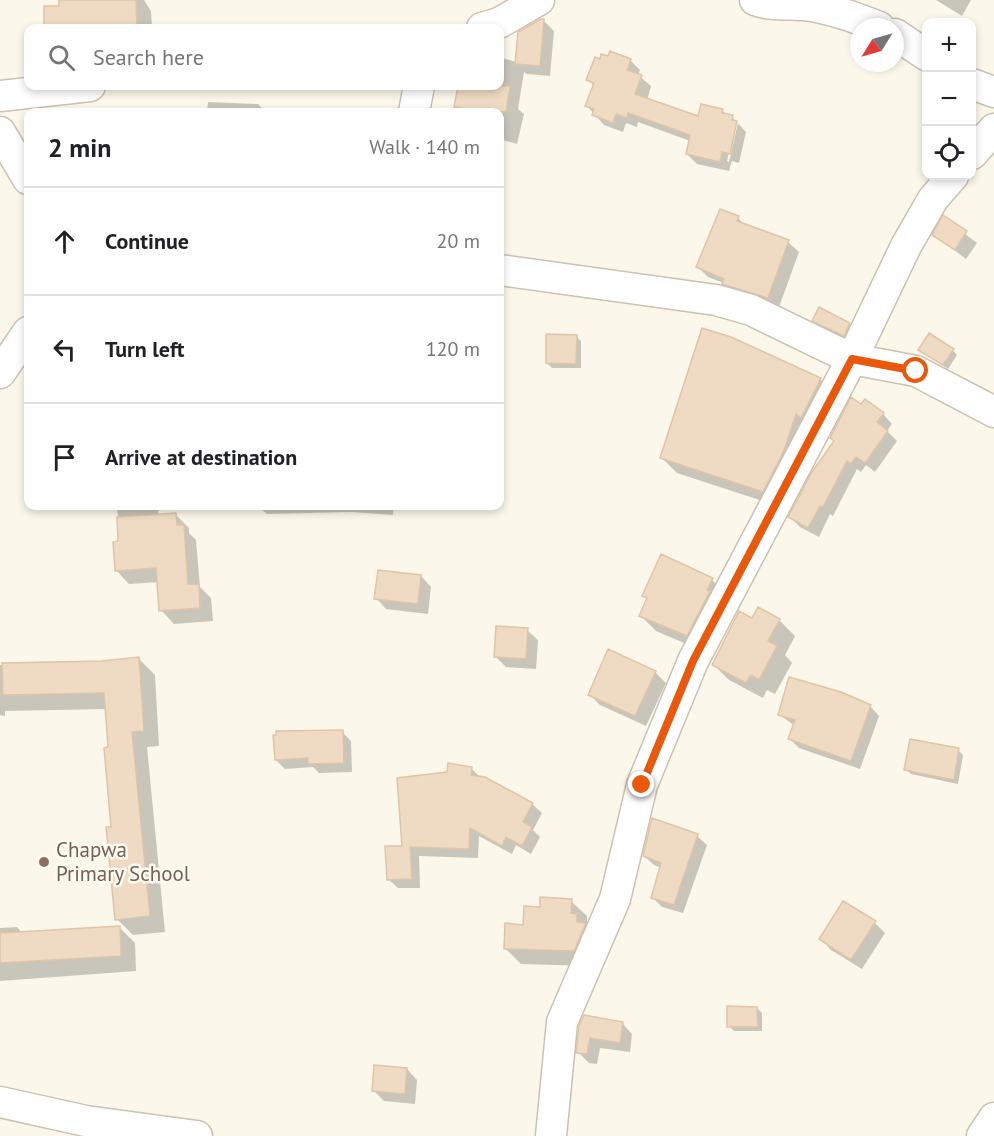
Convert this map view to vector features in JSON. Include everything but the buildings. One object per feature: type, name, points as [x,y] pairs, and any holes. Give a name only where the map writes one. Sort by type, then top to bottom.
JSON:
[{"type":"street","points":[[495,24],[539,0]]},
{"type":"street","points":[[754,0],[763,3],[810,6],[858,18]]},
{"type":"street","points":[[904,40],[922,52]]},
{"type":"street","points":[[976,85],[994,92]]},
{"type":"street","points":[[0,96],[54,90]]},
{"type":"street","points":[[415,108],[417,90]]},
{"type":"street","points":[[976,149],[994,129]]},
{"type":"street","points":[[0,132],[24,172]]},
{"type":"street","points":[[551,1136],[562,1022],[615,899],[642,785],[693,661],[852,359],[906,246],[933,199],[950,180]]},
{"type":"street","points":[[504,271],[716,300],[761,314],[852,359],[916,371],[994,411]]},
{"type":"street","points":[[0,373],[24,338]]},
{"type":"street","points":[[0,1102],[86,1121],[162,1134],[197,1136]]},
{"type":"street","points":[[982,1136],[994,1118]]},
{"type":"place","name":"Chapwa Primary School","points":[[44,862]]},
{"type":"route","points":[[642,785],[693,661],[852,359],[916,371]]}]
